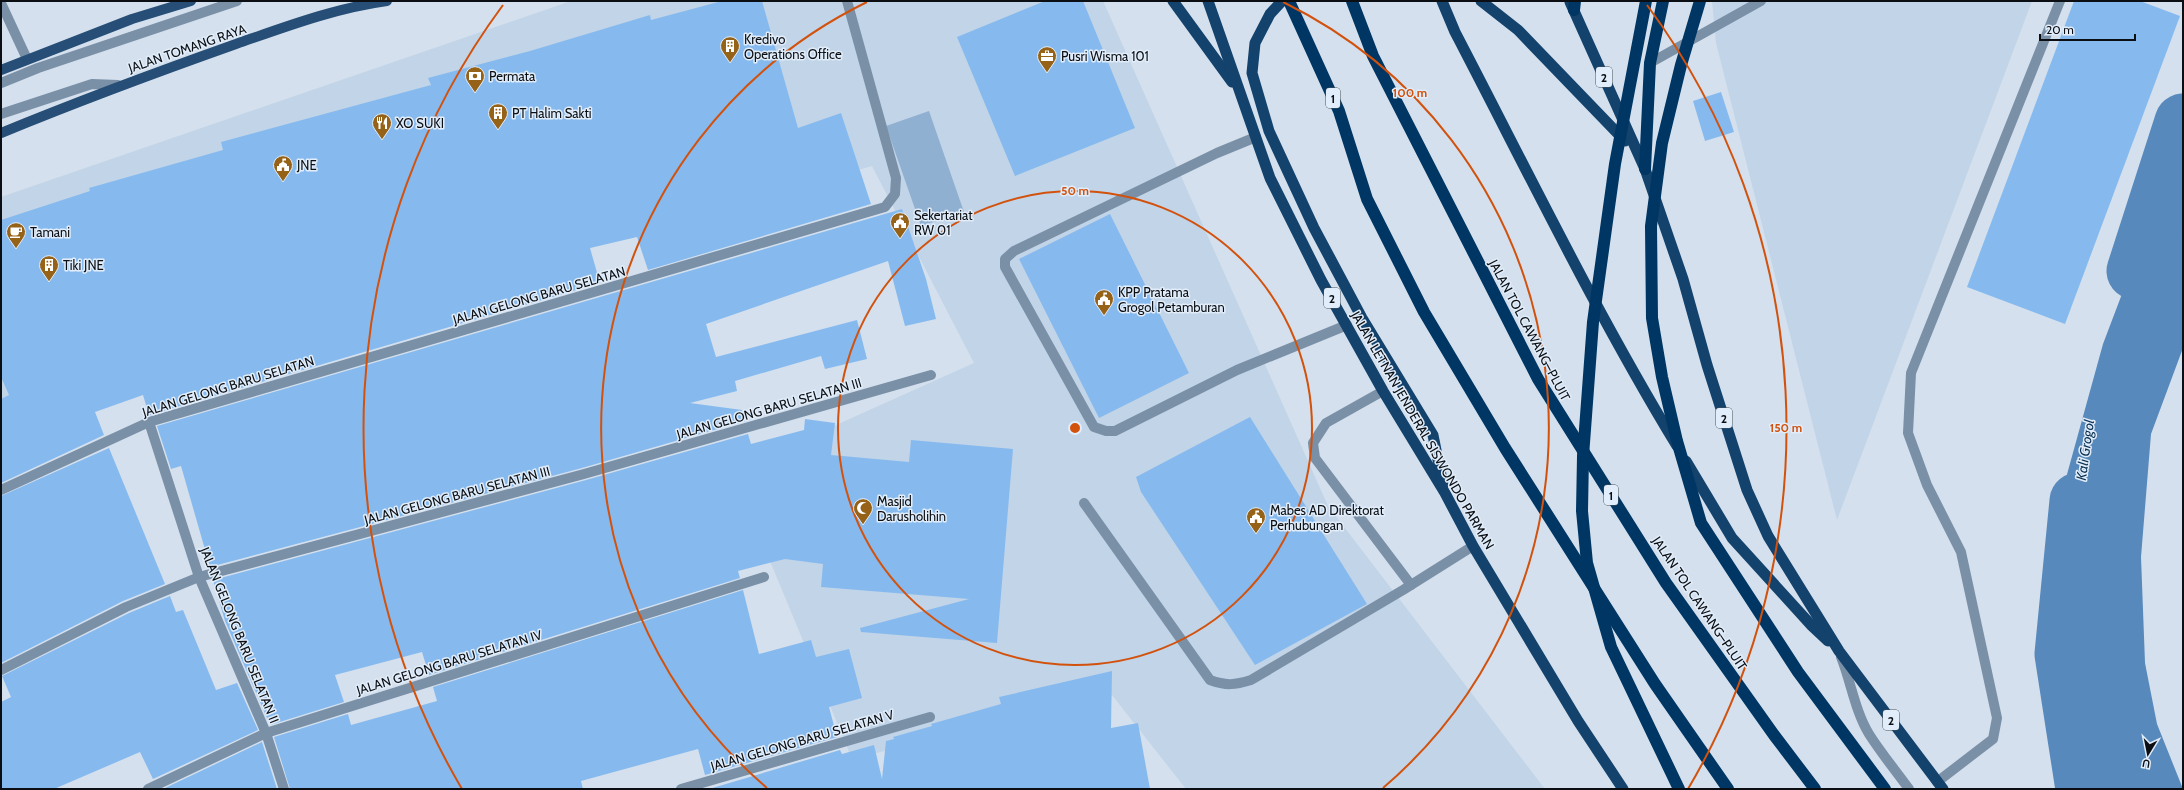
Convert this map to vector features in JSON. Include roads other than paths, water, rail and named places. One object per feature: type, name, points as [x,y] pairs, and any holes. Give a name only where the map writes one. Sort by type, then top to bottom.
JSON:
[{"type":"highway","points":[[1173,1],[1240,92]]},
{"type":"highway","name":"JALAN LETNAN JENDERAL SISWONDO PARMAN","points":[[1208,1],[1270,178],[1321,280],[1383,391],[1445,493],[1473,546],[1578,721],[1623,789]]},
{"type":"highway","points":[[1282,1],[1270,14],[1255,43],[1252,73],[1269,131],[1314,228],[1362,318],[1433,435],[1445,493]]},
{"type":"highway","name":"1","points":[[1290,1],[1339,111],[1367,199],[1424,312],[1505,448],[1630,644],[1728,789]]},
{"type":"highway","name":"JALAN TOL CAWANG–PLUIT","points":[[1352,1],[1374,56],[1538,379],[1666,583],[1774,735],[1815,789]]},
{"type":"highway","name":"2","points":[[1442,1],[1454,32],[1646,396],[1732,538],[1812,626],[1838,651]]},
{"type":"highway","points":[[1481,1],[1518,30],[1638,154]]},
{"type":"highway","points":[[1646,1],[1615,164],[1592,322],[1583,456],[1582,511],[1587,563],[1611,647],[1679,789]]},
{"type":"highway","points":[[1645,169],[1650,63],[1663,1]]},
{"type":"highway","points":[[1700,1],[1681,65],[1662,143],[1651,226],[1652,318],[1665,392],[1677,441],[1701,523],[1798,672],[1885,789]]},
{"type":"highway","name":"2","points":[[1573,4],[1645,169],[1683,279],[1707,365],[1747,490],[1768,536],[1838,651],[1940,786]]},
{"type":"main road","points":[[1,70],[132,19],[191,1]]},
{"type":"main road","name":"JALAN TOMANG RAYA","points":[[1,133],[118,86],[280,29],[363,4],[387,1]]},
{"type":"street","points":[[1,83],[38,68],[238,1]]},
{"type":"street","name":"JALAN GELONG BARU SELATAN","points":[[1,490],[149,422],[885,207],[895,194],[896,178],[847,1]]},
{"type":"street","points":[[1650,63],[1761,1]]},
{"type":"street","points":[[1940,786],[1992,738],[1997,718],[1962,552],[1927,485],[1908,433],[1911,373],[2060,1]]},
{"type":"street","points":[[1,3],[28,59]]},
{"type":"street","points":[[1,114],[92,84],[118,86]]},
{"type":"street","points":[[1256,137],[1210,156],[1014,251],[1005,259],[1005,267],[1094,427],[1106,431],[1115,430],[1256,362],[1347,325]]},
{"type":"street","name":"JALAN GELONG BARU SELATAN III","points":[[1,670],[126,607],[199,577],[584,474],[931,375]]},
{"type":"street","points":[[1383,391],[1326,423],[1313,443],[1315,458],[1411,585]]},
{"type":"street","name":"JALAN GELONG BARU SELATAN II","points":[[149,422],[199,577],[266,733],[284,789]]},
{"type":"street","points":[[1084,503],[1210,680],[1222,685],[1235,685],[1251,680],[1411,585],[1473,546]]},
{"type":"street","name":"JALAN GELONG BARU SELATAN IV","points":[[148,789],[266,733],[764,577]]},
{"type":"street","points":[[1838,651],[1850,681],[1859,712],[1869,734],[1909,789]]},
{"type":"street","name":"JALAN GELONG BARU SELATAN V","points":[[681,789],[930,717]]},
{"type":"water","points":[[2183,133],[2183,348],[2151,434],[2141,557],[2145,663],[2157,724],[2183,789],[2104,789],[2099,776],[2081,668],[2067,551],[2066,478],[2103,344]]},
{"type":"waterway","name":"Kali Grogol","points":[[2135,271],[2183,122]]},
{"type":"waterway","name":"Kali Grogol","points":[[2078,501],[2063,654],[2084,789]]},
{"type":"place","name":"Kredivo Operations Office","points":[[730,63]]},
{"type":"place","name":"Pusri Wisma 101","points":[[1047,73]]},
{"type":"place","name":"Permata","points":[[475,93]]},
{"type":"place","name":"PT Halim Sakti","points":[[498,130]]},
{"type":"place","name":"XO SUKI","points":[[382,140]]},
{"type":"place","name":"JNE","points":[[283,182]]},
{"type":"place","name":"Sekertariat RW 01","points":[[900,239]]},
{"type":"place","name":"Tamani","points":[[16,249]]},
{"type":"place","name":"Tiki JNE","points":[[49,282]]},
{"type":"place","name":"KPP Pratama Grogol Petamburan","points":[[1104,316]]},
{"type":"place","name":"Masjid Darusholihin","points":[[863,525]]},
{"type":"place","name":"Mabes AD Direktorat Perhubungan","points":[[1256,534]]}]
